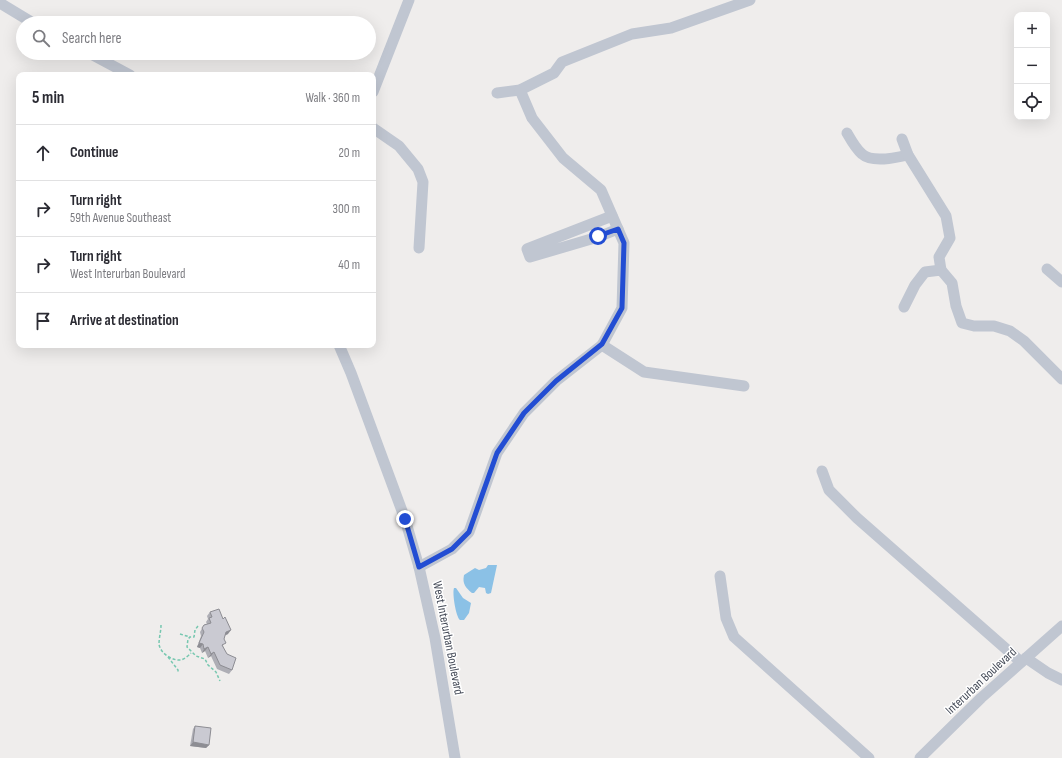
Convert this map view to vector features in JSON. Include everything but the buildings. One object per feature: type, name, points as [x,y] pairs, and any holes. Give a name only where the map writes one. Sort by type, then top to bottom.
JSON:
[{"type":"street","points":[[376,84],[409,0]]},
{"type":"street","points":[[497,93],[520,90],[554,73],[562,62],[632,34],[671,28],[750,0]]},
{"type":"street","points":[[0,3],[21,16]]},
{"type":"street","points":[[102,60],[124,72]]},
{"type":"street","points":[[419,567],[452,549],[469,532],[497,453],[524,413],[556,381],[602,344],[622,308],[624,243],[601,190],[564,158],[532,118],[520,90]]},
{"type":"street","points":[[376,130],[399,146],[418,169],[423,182],[419,248]]},
{"type":"street","points":[[847,133],[862,154],[873,159],[894,158],[908,155]]},
{"type":"street","points":[[902,139],[908,155],[946,216],[950,238],[939,257],[941,270],[952,283],[956,306],[962,323],[974,326],[994,326],[1010,331],[1024,341],[1062,379]]},
{"type":"street","points":[[612,216],[527,249],[530,257],[618,229]]},
{"type":"street","points":[[1047,269],[1062,282]]},
{"type":"street","points":[[904,307],[915,285],[925,272],[941,270]]},
{"type":"street","points":[[602,344],[644,372],[744,386]]},
{"type":"street","name":"West Interurban Boulevard","points":[[340,348],[405,519],[419,567],[435,638],[455,758]]},
{"type":"street","points":[[822,471],[829,490],[857,518],[1023,660],[1062,680]]},
{"type":"street","points":[[720,576],[726,618],[734,637],[869,758]]},
{"type":"street","name":"Interurban Boulevard","points":[[920,758],[981,698],[1062,626]]},
{"type":"path","points":[[161,624],[159,643],[160,648],[168,656],[178,670],[178,673]]},
{"type":"path","points":[[198,626],[194,630],[194,637],[190,637],[188,639],[187,647],[196,656],[205,659],[208,665],[216,672],[220,681]]},
{"type":"path","points":[[180,634],[190,637]]},
{"type":"path","points":[[168,656],[181,660],[192,652]]},
{"type":"water","points":[[488,565],[497,565],[491,593],[486,593],[485,588],[479,587],[474,593],[472,593],[465,586],[464,575],[475,568],[479,570],[486,568]]},
{"type":"water","points":[[454,588],[456,588],[463,598],[471,603],[469,613],[464,620],[460,620],[457,614],[454,600]]},
{"type":"route","points":[[405,519],[419,567],[452,549],[469,532],[497,453],[524,413],[556,381],[602,344],[622,308],[624,243],[618,229],[598,236]]}]
